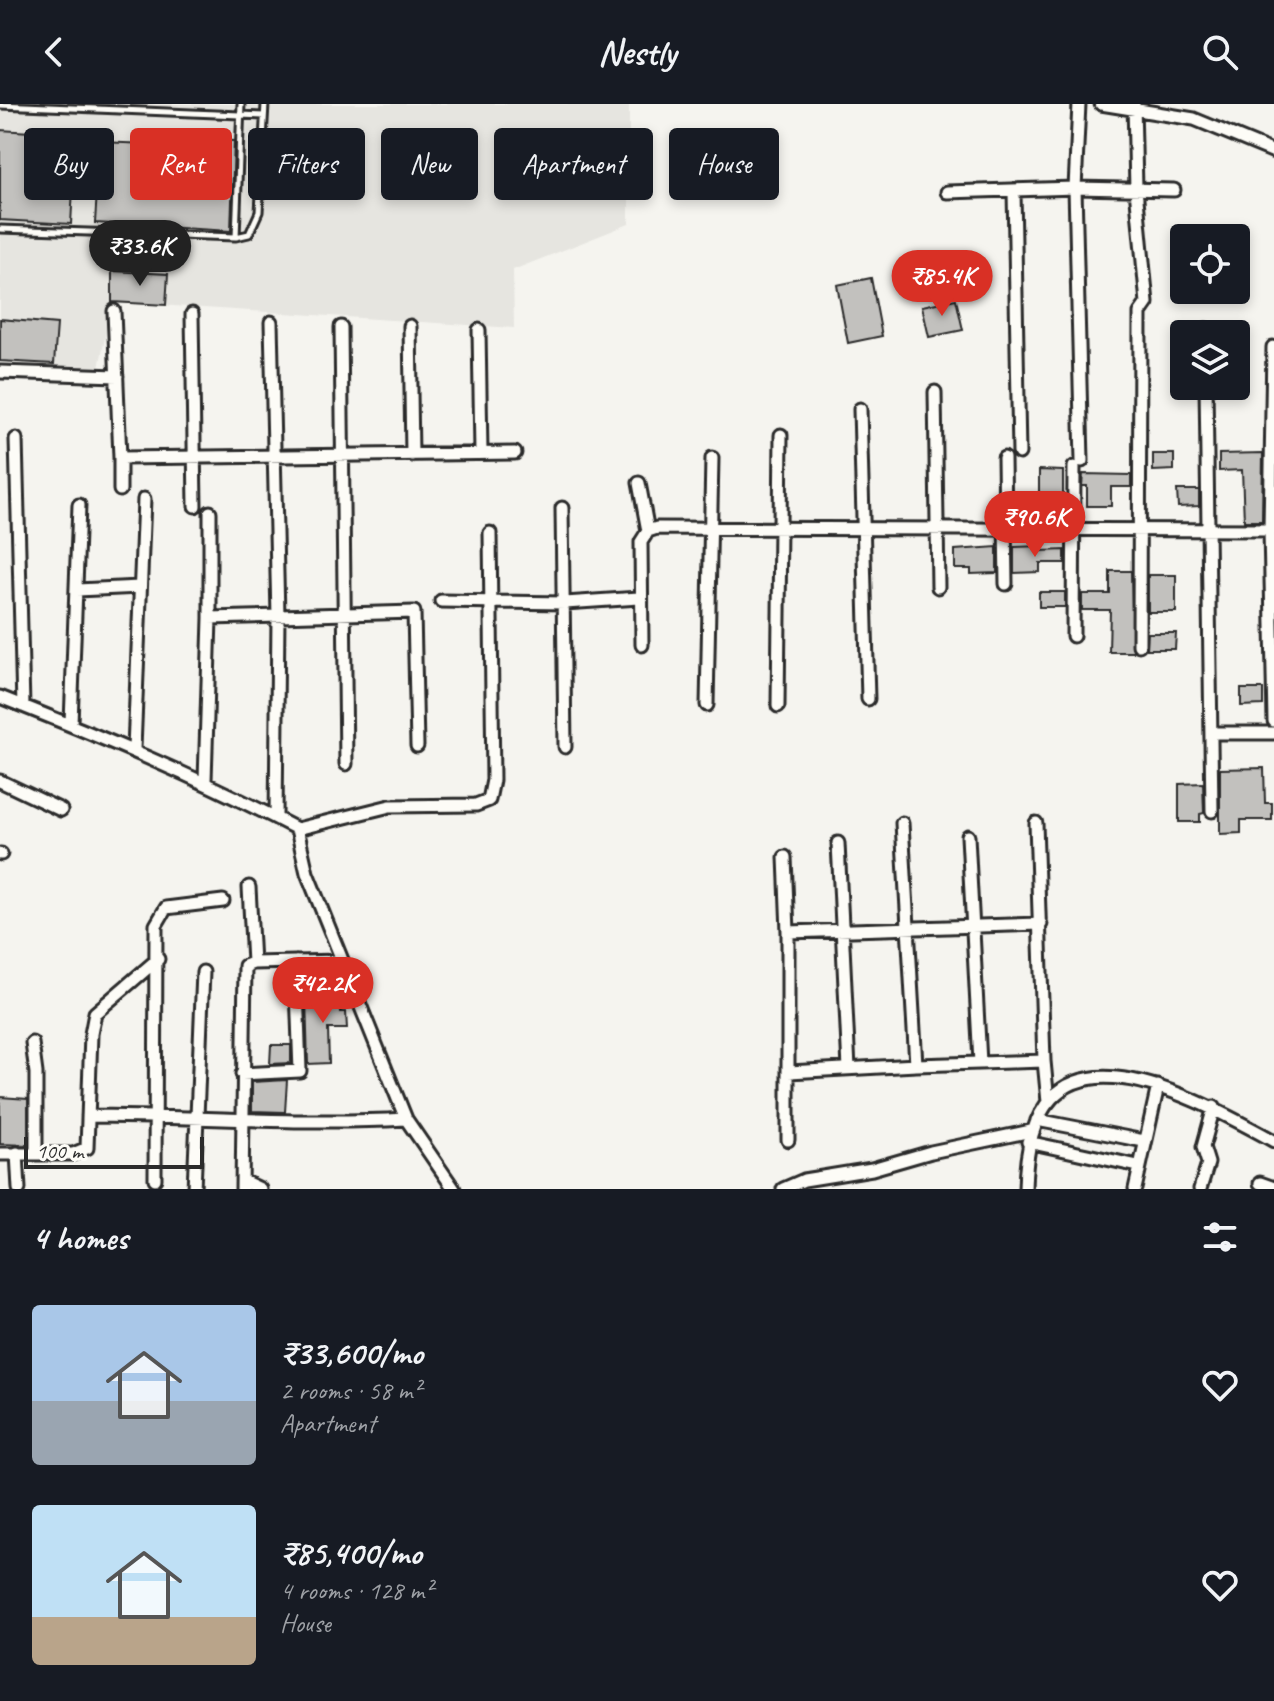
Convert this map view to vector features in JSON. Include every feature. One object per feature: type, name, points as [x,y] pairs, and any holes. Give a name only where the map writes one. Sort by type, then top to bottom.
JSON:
[{"type":"street","points":[[1073,636],[1078,464],[1075,188],[1079,104]]},
{"type":"street","points":[[1101,104],[1134,106],[1208,123],[1274,152]]},
{"type":"street","points":[[1134,106],[1136,189],[1147,303],[1140,313],[1139,645]]},
{"type":"street","points":[[947,192],[1075,188],[1174,190]]},
{"type":"street","points":[[1014,191],[1019,453]]},
{"type":"street","points":[[114,311],[120,490]]},
{"type":"street","points":[[192,314],[195,506]]},
{"type":"street","points":[[271,322],[278,616],[276,818]]},
{"type":"street","points":[[410,326],[412,455]]},
{"type":"street","points":[[341,327],[346,764]]},
{"type":"street","points":[[479,330],[481,453]]},
{"type":"street","points":[[1273,347],[1274,721]]},
{"type":"street","points":[[0,372],[117,376]]},
{"type":"street","points":[[935,392],[938,587]]},
{"type":"street","points":[[1206,400],[1212,811]]},
{"type":"street","points":[[860,409],[868,699]]},
{"type":"street","points":[[778,706],[781,435]]},
{"type":"street","points":[[16,439],[23,706]]},
{"type":"street","points":[[120,458],[515,453]]},
{"type":"street","points":[[707,705],[712,458]]},
{"type":"street","points":[[1004,458],[1006,584]]},
{"type":"street","points":[[639,483],[648,531],[641,542],[639,598],[642,645]]},
{"type":"street","points":[[134,749],[144,499]]},
{"type":"street","points":[[71,723],[79,505]]},
{"type":"street","points":[[562,508],[565,747]]},
{"type":"street","points":[[205,781],[210,512]]},
{"type":"street","points":[[648,531],[935,527],[1074,531],[1272,530]]},
{"type":"street","points":[[0,697],[134,749],[205,781],[297,829],[390,806],[476,805],[489,800],[493,780],[490,533]]},
{"type":"street","points":[[77,590],[140,587]]},
{"type":"street","points":[[441,601],[565,603],[639,598]]},
{"type":"street","points":[[210,618],[414,612],[417,746]]},
{"type":"street","points":[[1212,733],[1274,733]]},
{"type":"street","points":[[0,781],[61,810]]},
{"type":"street","points":[[902,823],[916,1065]]},
{"type":"street","points":[[1036,823],[1048,1102]]},
{"type":"street","points":[[297,829],[307,873],[340,961],[406,1119],[454,1189]]},
{"type":"street","points":[[968,836],[980,1063]]},
{"type":"street","points":[[838,843],[849,1069]]},
{"type":"street","points":[[785,857],[788,1140]]},
{"type":"street","points":[[249,887],[253,963]]},
{"type":"street","points":[[155,1179],[156,925],[166,908],[223,901]]},
{"type":"street","points":[[788,932],[843,933],[1041,924]]},
{"type":"street","points":[[0,1154],[83,1152],[88,1141],[91,1034],[95,1013],[158,959]]},
{"type":"street","points":[[260,1189],[243,1185],[241,1117],[245,966],[253,963],[340,961]]},
{"type":"street","points":[[242,1074],[300,1071],[296,962]]},
{"type":"street","points":[[194,1189],[203,972]]},
{"type":"street","points":[[32,1043],[36,1073],[36,1154]]},
{"type":"street","points":[[789,1072],[1044,1061]]},
{"type":"street","points":[[1025,1189],[1032,1131],[1048,1102],[1080,1077],[1105,1076],[1158,1086],[1214,1107],[1274,1141]]},
{"type":"street","points":[[1135,1189],[1158,1086]]},
{"type":"street","points":[[1200,1189],[1208,1163],[1203,1147],[1214,1107]]},
{"type":"street","points":[[88,1116],[241,1117],[352,1122],[406,1119]]},
{"type":"street","points":[[1032,1131],[1138,1166]]},
{"type":"street","points":[[783,1189],[804,1180],[872,1169],[931,1152],[1032,1131],[1144,1141]]},
{"type":"street","points":[[17,1153],[19,1189]]},
{"type":"street","points":[[1260,1183],[1274,1188]]},
{"type":"lane","points":[[236,237],[241,104]]},
{"type":"lane","points":[[0,229],[236,237],[249,234],[259,212],[265,104]]},
{"type":"lane","points":[[0,105],[264,116]]},
{"type":"shaded area","points":[[0,104],[629,104],[629,128],[494,128],[494,200],[629,200],[629,224],[513,270],[514,328],[112,302],[99,368],[0,361]]},
{"type":"building","points":[[0,130],[24,132],[24,200],[72,200],[71,224],[0,220]]},
{"type":"building","points":[[234,141],[231,231],[95,223],[96,200],[114,200],[114,143],[130,143],[130,200],[232,200]]},
{"type":"building","points":[[112,271],[168,274],[166,305],[112,302]]},
{"type":"building","points":[[871,278],[882,336],[848,343],[837,285]]},
{"type":"building","points":[[956,299],[963,330],[929,337],[922,306]]},
{"type":"building","points":[[0,319],[57,324],[54,364],[0,361]]},
{"type":"building","points":[[1263,453],[1262,521],[1244,521],[1242,470],[1219,471],[1219,454]]},
{"type":"building","points":[[1153,454],[1174,454],[1174,470],[1153,471]]},
{"type":"building","points":[[1039,470],[1063,471],[1063,521],[1039,521]]},
{"type":"building","points":[[1083,474],[1131,475],[1131,487],[1111,487],[1111,506],[1087,506],[1087,486],[1082,486]]},
{"type":"building","points":[[1177,490],[1199,490],[1199,506],[1178,507]]},
{"type":"building","points":[[1040,546],[1040,551],[1065,550],[1065,563],[1040,563],[1040,572],[1014,573],[1014,547]]},
{"type":"building","points":[[997,547],[997,573],[971,574],[971,569],[955,569],[955,550]]},
{"type":"building","points":[[1110,571],[1131,571],[1133,652],[1109,652],[1110,610],[1082,610],[1082,594],[1110,594]]},
{"type":"building","points":[[1148,575],[1176,575],[1176,612],[1148,612]]},
{"type":"building","points":[[1039,592],[1065,592],[1065,607],[1039,607]]},
{"type":"building","points":[[1148,633],[1176,633],[1175,649],[1147,649]]},
{"type":"building","points":[[1241,689],[1263,689],[1263,705],[1241,706]]},
{"type":"building","points":[[1264,768],[1265,803],[1272,803],[1272,820],[1241,820],[1241,833],[1220,834],[1220,769]]},
{"type":"building","points":[[1203,783],[1204,813],[1200,814],[1200,822],[1179,822],[1179,784]]},
{"type":"building","points":[[340,995],[341,1012],[346,1012],[347,1029],[328,1029],[329,1063],[308,1064],[306,997]]},
{"type":"building","points":[[271,1045],[291,1045],[291,1063],[270,1064]]},
{"type":"building","points":[[287,1080],[285,1112],[252,1111],[252,1082]]},
{"type":"building","points":[[0,1097],[28,1099],[28,1145],[0,1144]]}]
